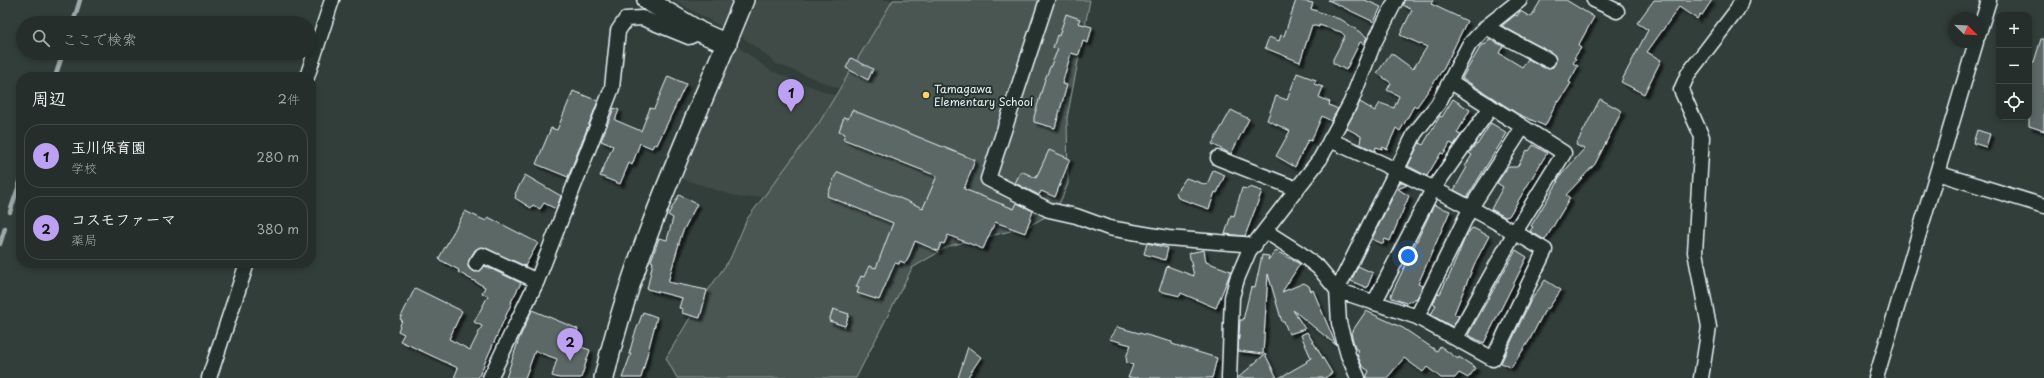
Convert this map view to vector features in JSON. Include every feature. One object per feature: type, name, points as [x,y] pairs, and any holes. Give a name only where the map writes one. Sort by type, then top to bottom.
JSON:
[{"type":"street","points":[[316,49],[332,0]]},
{"type":"street","points":[[647,0],[700,32],[727,44]]},
{"type":"street","points":[[604,378],[614,335],[648,232],[744,0]]},
{"type":"street","points":[[1047,0],[988,179],[1049,210],[1076,216],[1109,228],[1168,238],[1255,245]]},
{"type":"street","points":[[1229,378],[1232,297],[1249,251],[1320,158],[1351,102],[1373,45],[1396,0]]},
{"type":"street","points":[[1358,378],[1348,355],[1339,323],[1337,290],[1415,133],[1438,104],[1451,82],[1469,45],[1486,26],[1520,0]]},
{"type":"street","points":[[1594,0],[1617,11]]},
{"type":"street","points":[[1701,378],[1709,326],[1695,252],[1702,137],[1681,90],[1688,74],[1737,10],[1742,0]]},
{"type":"street","points":[[1984,16],[1989,0]]},
{"type":"street","points":[[490,378],[537,281],[612,88],[618,31],[626,19],[642,18],[690,37],[700,32]]},
{"type":"street","points":[[1486,26],[1548,60]]},
{"type":"street","points":[[1876,378],[1974,48]]},
{"type":"street","points":[[309,72],[313,60]]},
{"type":"street","points":[[1451,82],[1564,153],[1514,232],[1456,338]]},
{"type":"street","points":[[1374,303],[1433,189],[1490,107]]},
{"type":"street","points":[[1417,317],[1470,209],[1523,127]]},
{"type":"street","points":[[1265,231],[1301,254],[1319,268],[1337,290],[1417,317],[1493,358],[1545,250],[1396,169],[1330,140]]},
{"type":"street","points":[[1218,158],[1297,189]]},
{"type":"street","points":[[1937,173],[2044,206]]},
{"type":"street","points":[[476,264],[482,254],[537,281]]},
{"type":"street","points":[[209,378],[245,268]]},
{"type":"shaded area","points":[[674,0],[737,0],[725,29]]},
{"type":"shaded area","name":"Tamagawa Elementary School","points":[[756,0],[1023,0],[946,131],[777,64],[741,36]]},
{"type":"shaded area","points":[[893,0],[1090,0],[1067,118],[1068,184],[1056,211],[1027,227],[949,246],[912,268],[856,378],[677,378],[666,358],[697,306],[730,259],[747,219],[819,123]]},
{"type":"shaded area","points":[[733,43],[771,71],[982,152],[813,192],[741,198],[677,177]]},
{"type":"building","points":[[1296,0],[1313,3],[1311,9],[1342,20],[1367,37],[1364,44],[1360,42],[1346,70],[1333,63],[1333,59],[1345,36],[1341,32],[1319,25],[1319,27],[1312,25],[1300,62],[1265,48],[1269,37],[1279,41],[1281,35],[1284,36]]},
{"type":"building","points":[[1328,0],[1365,0],[1381,7],[1374,22]]},
{"type":"building","points":[[1404,0],[1433,0],[1431,4],[1467,21],[1444,68],[1416,108],[1414,106],[1400,131],[1396,128],[1387,149],[1383,147],[1382,149],[1376,147],[1375,151],[1360,144],[1361,136],[1346,128],[1360,102],[1375,111],[1380,103],[1394,108],[1399,96],[1387,90],[1391,83],[1377,73],[1391,53],[1413,69],[1427,47],[1400,35],[1412,10],[1403,5]]},
{"type":"building","points":[[1541,0],[1566,0],[1594,17],[1578,46],[1581,48],[1574,58],[1576,59],[1573,63],[1578,66],[1569,82],[1571,83],[1559,102],[1558,100],[1545,126],[1518,114],[1462,78],[1481,46],[1483,44],[1485,45],[1489,39],[1503,46],[1499,53],[1522,67],[1528,59],[1544,68],[1553,67],[1556,60],[1552,53],[1502,26],[1515,15],[1517,16],[1520,11],[1531,17]]},
{"type":"building","points":[[1654,0],[1712,0],[1702,15],[1700,14],[1697,19],[1679,7],[1647,52],[1661,60],[1644,94],[1621,82],[1648,30],[1637,23]]},
{"type":"building","points":[[1066,14],[1080,19],[1078,23],[1092,27],[1088,43],[1083,41],[1078,55],[1071,53],[1062,84],[1067,85],[1055,128],[1034,122],[1034,117],[1045,79],[1058,49],[1053,48],[1057,35],[1059,36]]},
{"type":"building","points":[[2041,39],[2044,39],[2044,131],[2029,126],[2029,120],[2032,120],[2032,62],[2034,62]]},
{"type":"building","points":[[851,58],[873,69],[868,80],[846,68]]},
{"type":"building","points":[[1297,73],[1316,80],[1314,84],[1323,87],[1319,97],[1330,102],[1329,105],[1338,109],[1331,121],[1322,116],[1311,141],[1308,140],[1295,167],[1276,156],[1290,131],[1267,120],[1276,96],[1287,100]]},
{"type":"building","points":[[668,76],[686,84],[657,145],[654,144],[652,148],[640,143],[632,165],[629,163],[620,184],[600,176],[613,146],[601,141],[614,108],[619,110],[615,120],[641,131],[650,108],[654,109]]},
{"type":"building","points":[[573,91],[598,101],[568,177],[536,164],[551,128],[557,130]]},
{"type":"building","points":[[1453,99],[1470,110],[1457,133],[1461,135],[1454,145],[1450,143],[1444,154],[1441,153],[1427,176],[1408,166],[1419,143],[1423,145],[1440,116],[1442,117]]},
{"type":"building","points":[[1600,99],[1622,111],[1595,164],[1566,195],[1570,198],[1545,240],[1530,231],[1533,227],[1531,226],[1561,175],[1584,149],[1576,145]]},
{"type":"building","points":[[852,110],[975,160],[964,189],[1014,209],[1017,203],[1033,211],[1025,233],[995,222],[983,249],[948,235],[944,244],[941,243],[938,251],[915,241],[907,261],[905,263],[900,261],[899,264],[895,263],[879,300],[857,293],[859,288],[856,287],[861,276],[864,277],[869,266],[876,268],[893,223],[827,196],[835,176],[838,172],[923,208],[937,176],[843,139],[845,134],[839,131],[844,117],[848,119]]},
{"type":"building","points":[[1231,110],[1249,119],[1231,154],[1212,144]]},
{"type":"building","points":[[1491,123],[1507,133],[1467,197],[1454,190],[1472,155],[1469,153],[1476,144],[1477,145]]},
{"type":"building","points":[[1977,130],[1990,134],[1986,147],[1973,143]]},
{"type":"building","points":[[1533,145],[1547,153],[1509,216],[1505,217],[1491,209],[1503,187],[1497,183],[1508,167],[1517,167],[1527,150],[1529,151]]},
{"type":"building","points":[[1049,150],[1070,159],[1055,197],[1041,191],[1039,195],[1015,183],[1021,171],[1036,178]]},
{"type":"building","points":[[1213,170],[1225,175],[1217,193],[1215,192],[1209,209],[1178,198],[1176,192],[1186,178],[1207,185]]},
{"type":"building","points":[[525,175],[561,196],[556,209],[544,203],[540,209],[533,205],[531,208],[515,198],[515,194]]},
{"type":"building","points":[[1400,182],[1407,185],[1398,189],[1409,196],[1390,241],[1385,239],[1383,244],[1372,239]]},
{"type":"building","points":[[1250,187],[1262,191],[1245,236],[1225,234],[1231,215],[1234,216],[1242,188],[1248,189]]},
{"type":"building","points":[[679,195],[697,204],[682,233],[668,282],[707,290],[700,318],[682,313],[683,309],[679,308],[682,298],[647,289],[653,262],[651,261],[659,238],[667,240],[673,218],[668,215]]},
{"type":"building","points":[[1434,205],[1450,211],[1418,284],[1423,286],[1417,298],[1406,303],[1392,298],[1391,295]]},
{"type":"building","points":[[465,211],[486,221],[488,217],[538,243],[525,266],[482,247],[475,250],[469,260],[468,267],[472,271],[479,272],[485,266],[521,283],[511,302],[478,378],[454,378],[458,368],[400,341],[404,334],[398,331],[402,320],[400,319],[415,288],[462,311],[449,339],[470,350],[482,326],[474,322],[488,296],[482,293],[485,287],[458,272],[459,270],[440,260],[439,258]]},
{"type":"building","points":[[1473,228],[1489,236],[1474,265],[1454,314],[1459,316],[1453,327],[1431,315],[1436,305],[1433,304],[1438,293],[1440,294],[1448,279],[1465,238]]},
{"type":"building","points":[[1147,243],[1168,248],[1165,260],[1144,254]]},
{"type":"building","points":[[1204,250],[1206,262],[1231,271],[1216,308],[1181,293],[1180,296],[1159,291],[1167,266],[1194,276],[1189,253]]},
{"type":"building","points":[[1516,250],[1527,257],[1484,343],[1468,335]]},
{"type":"building","points":[[1276,251],[1300,264],[1282,292],[1304,283],[1309,286],[1311,291],[1313,290],[1336,345],[1293,310],[1305,329],[1289,334],[1284,322],[1282,322],[1268,274],[1263,354],[1238,351],[1240,320],[1243,320],[1251,287],[1255,288],[1262,255],[1269,256],[1268,260]]},
{"type":"building","points":[[1358,266],[1373,273],[1367,288],[1351,281]]},
{"type":"building","points":[[1545,280],[1561,290],[1548,309],[1546,308],[1529,341],[1511,368],[1501,363],[1530,302]]},
{"type":"building","points":[[833,309],[849,314],[845,326],[829,321]]},
{"type":"building","points":[[532,310],[578,329],[572,344],[590,350],[581,378],[559,378],[552,376],[557,359],[535,351],[525,378],[506,378],[519,339]]},
{"type":"building","points":[[1366,311],[1403,328],[1437,351],[1440,346],[1458,359],[1459,357],[1476,368],[1468,378],[1459,373],[1455,378],[1441,378],[1427,367],[1423,372],[1404,358],[1387,378],[1366,378],[1369,371],[1362,366],[1357,354],[1359,351],[1355,348],[1351,333]]},
{"type":"building","points":[[643,312],[657,317],[641,378],[622,378],[631,354],[629,354],[634,336]]},
{"type":"building","points":[[1117,327],[1172,342],[1172,344],[1217,358],[1212,378],[1128,378],[1133,365],[1127,363],[1126,357],[1131,345],[1109,339]]},
{"type":"building","points":[[1307,332],[1332,373],[1325,378],[1279,378],[1307,362],[1306,361],[1311,358],[1301,335]]},
{"type":"building","points":[[968,347],[981,357],[967,378],[958,378]]},
{"type":"building","points":[[1265,354],[1277,378],[1238,378]]},
{"type":"waterway","points":[[75,16],[80,0]]},
{"type":"waterway","points":[[57,72],[61,60]]},
{"type":"waterway","points":[[10,212],[16,194]]},
{"type":"waterway","points":[[0,244],[5,228]]},
{"type":"place","name":"Tamagawa Elementary School","points":[[926,95]]},
{"type":"place","name":"玉川保育園","points":[[791,112]]},
{"type":"place","name":"コスモファーマ","points":[[570,361]]}]
